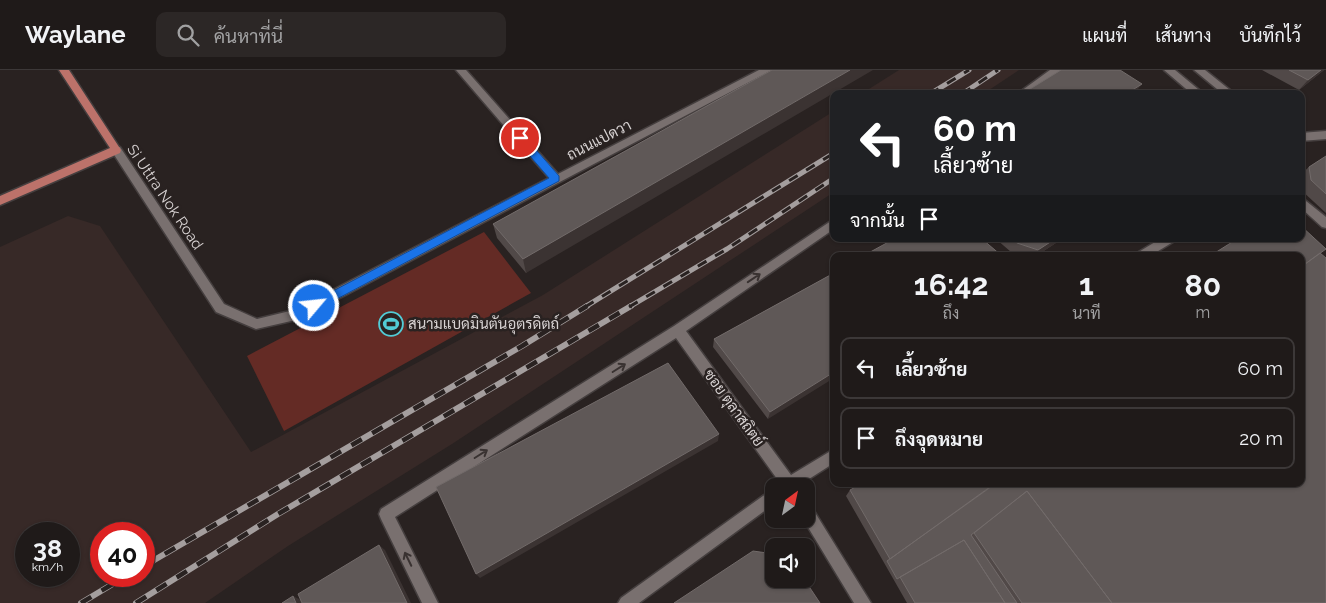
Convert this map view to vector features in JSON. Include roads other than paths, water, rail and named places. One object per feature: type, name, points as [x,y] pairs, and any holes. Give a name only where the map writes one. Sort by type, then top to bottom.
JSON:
[{"type":"main road","name":"Si Uttra Nok Road","points":[[64,70],[116,150]]},
{"type":"main road","points":[[0,201],[116,150]]},
{"type":"street","points":[[461,70],[556,179]]},
{"type":"street","name":"ถนนแปดวา","points":[[256,324],[296,315],[767,70]]},
{"type":"street","points":[[1028,90],[1057,70]]},
{"type":"street","points":[[1169,70],[1194,90]]},
{"type":"street","points":[[1184,82],[1202,71],[1225,90]]},
{"type":"street","points":[[1305,137],[1326,135]]},
{"type":"street","name":"Si Uttra Nok Road","points":[[116,150],[220,308],[256,324]]},
{"type":"street","points":[[1305,205],[1326,224]]},
{"type":"street","points":[[430,603],[386,514],[678,330],[830,226]]},
{"type":"street","points":[[1148,252],[1163,242]]},
{"type":"street","name":"ซอย ตุลาสถิตย์","points":[[678,330],[784,478]]},
{"type":"street","points":[[800,478],[830,458]]},
{"type":"street","points":[[626,603],[765,502]]},
{"type":"street","points":[[815,526],[863,603]]},
{"type":"railway","points":[[936,90],[969,70]]},
{"type":"railway","points":[[968,90],[998,70]]},
{"type":"railway","points":[[585,307],[830,155]]},
{"type":"railway","points":[[629,307],[727,249],[830,181]]},
{"type":"railway","points":[[155,560],[522,346],[587,306]]},
{"type":"railway","points":[[136,603],[278,514],[631,306]]},
{"type":"railway","points":[[81,603],[108,587]]},
{"type":"place","name":"สนามแบดมินตันอุตรดิตถ์","points":[[391,324]]}]
